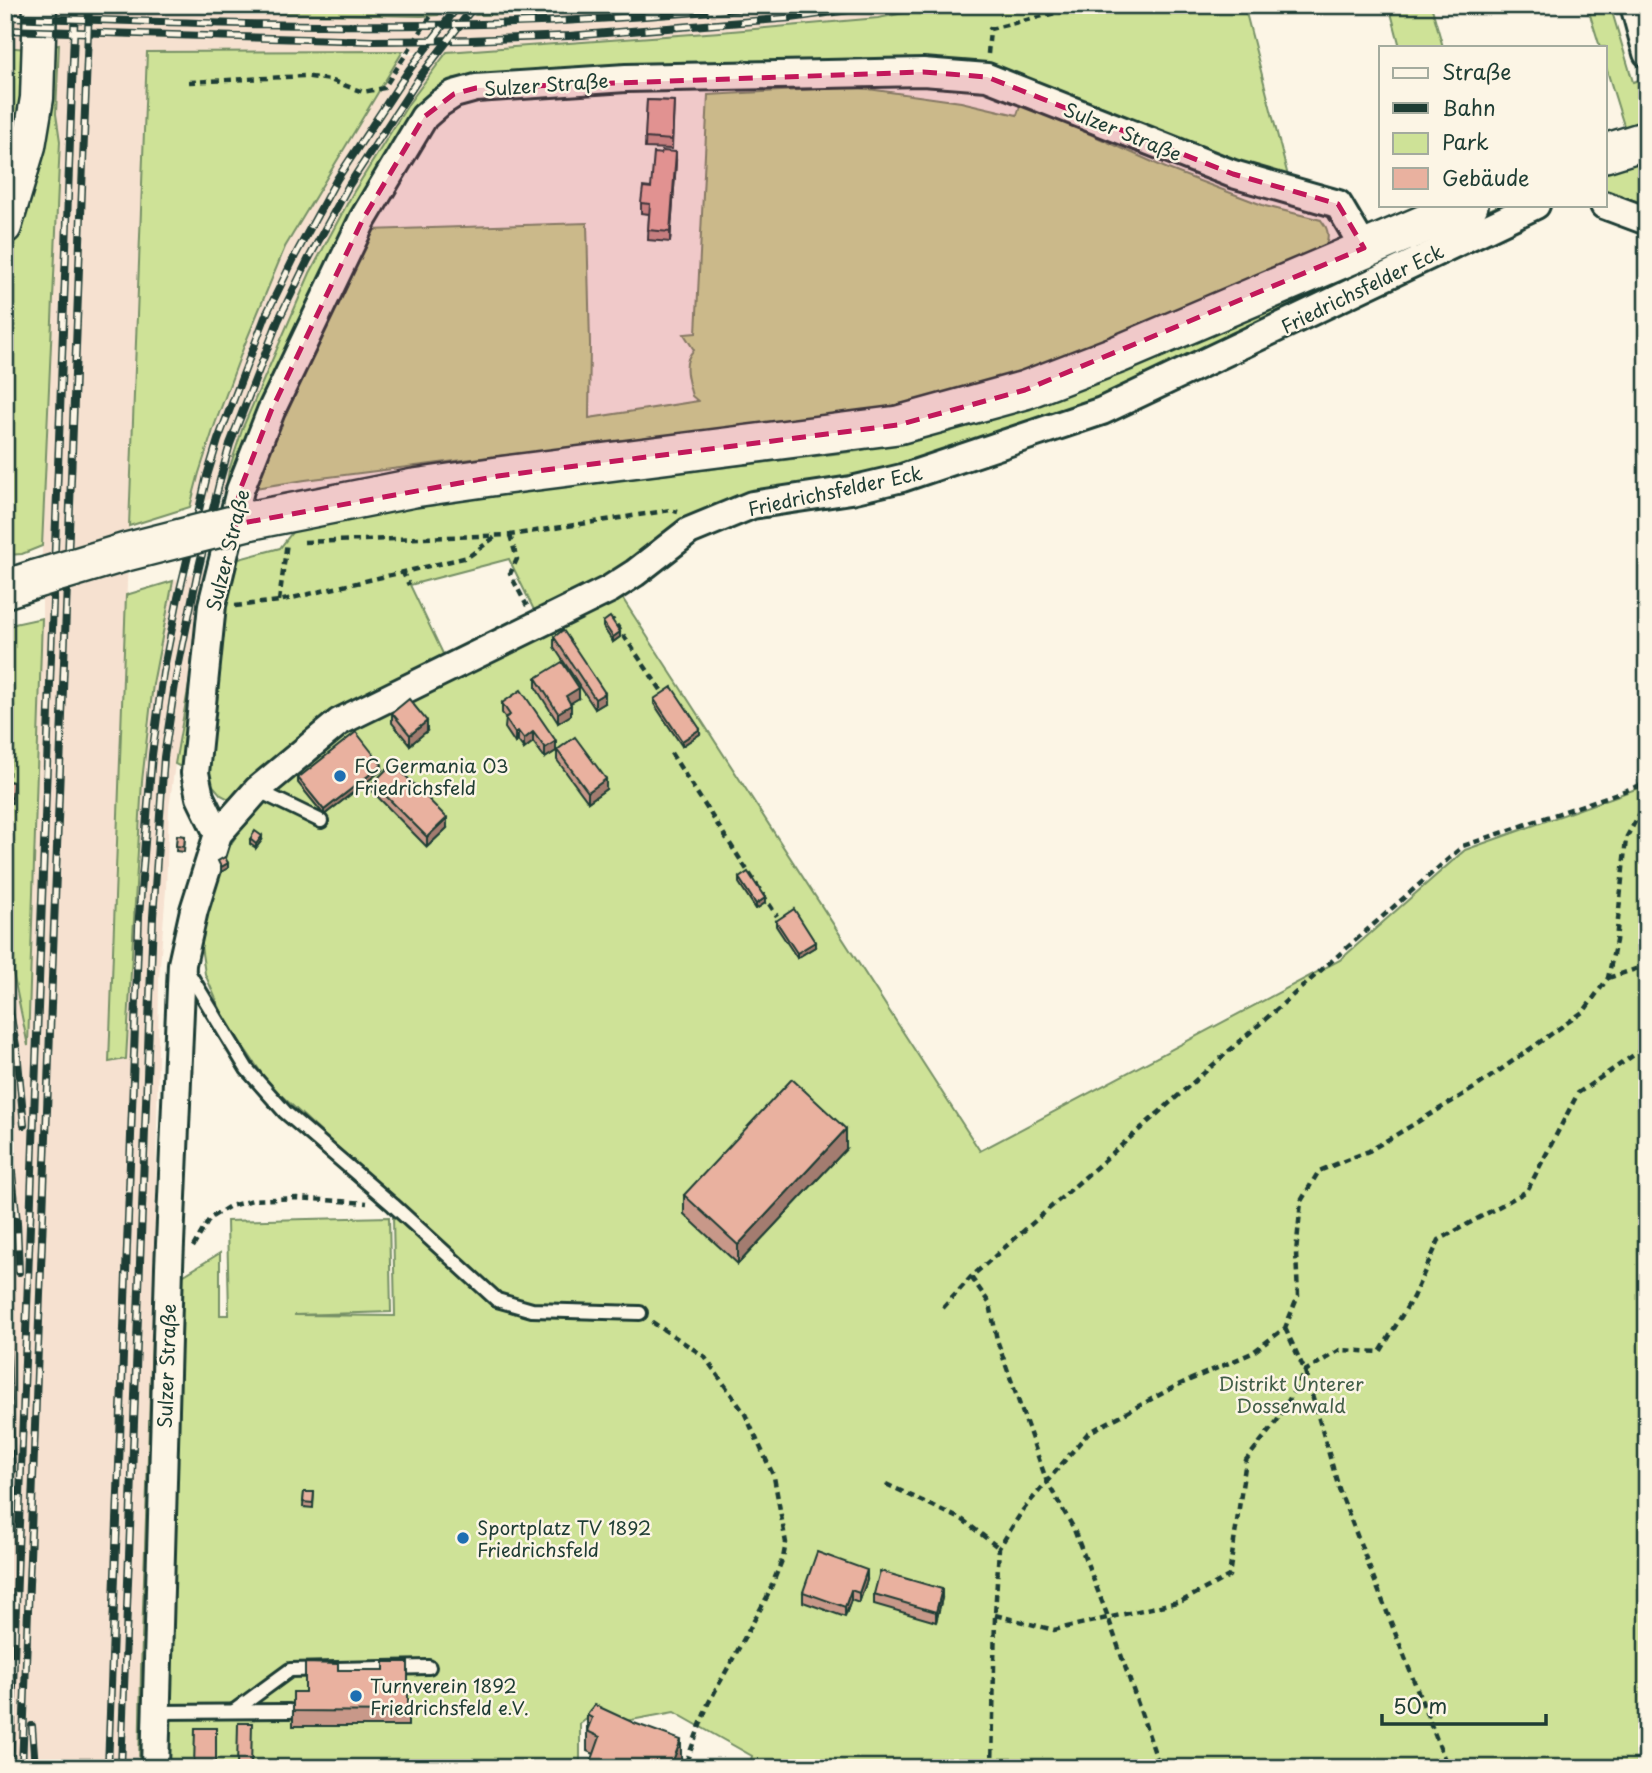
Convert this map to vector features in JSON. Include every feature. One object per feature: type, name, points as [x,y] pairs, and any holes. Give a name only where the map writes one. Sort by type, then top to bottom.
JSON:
[{"type":"main road","points":[[1606,153],[1647,140]]},
{"type":"main road","points":[[17,581],[247,521],[414,488],[898,425],[1025,390],[1108,359],[1467,206]]},
{"type":"street","points":[[5,227],[29,146],[37,98],[40,5]]},
{"type":"street","points":[[1634,5],[1647,53]]},
{"type":"street","name":"Sulzer Straße","points":[[155,1768],[169,1267],[182,964],[194,910],[218,834],[200,797],[195,773],[212,605],[240,489],[271,411],[363,219],[424,117],[454,94],[476,88],[626,78],[923,72],[987,77],[1233,174],[1338,204],[1364,248]]},
{"type":"street","name":"Friedrichsfelder Eck","points":[[218,834],[257,790],[339,722],[610,589],[689,531],[752,505],[851,490],[902,478],[1102,411],[1534,206]]},
{"type":"street","points":[[1606,206],[1647,221]]},
{"type":"lane","points":[[257,790],[321,821]]},
{"type":"lane","points":[[182,964],[198,985],[247,1069],[285,1112],[497,1300],[532,1310],[640,1314]]},
{"type":"lane","points":[[234,1712],[290,1670],[429,1667]]},
{"type":"lane","points":[[155,1712],[290,1711]]},
{"type":"path","points":[[189,82],[304,76],[330,80],[363,92],[384,88],[438,5]]},
{"type":"path","points":[[987,77],[990,29],[1088,5]]},
{"type":"path","points":[[301,542],[510,536],[671,510],[685,513],[703,525]]},
{"type":"path","points":[[510,536],[517,559],[510,574],[538,625]]},
{"type":"path","points":[[243,606],[279,601],[468,557],[495,537]]},
{"type":"path","points":[[276,544],[287,542],[279,601]]},
{"type":"path","points":[[402,571],[409,585]]},
{"type":"path","points":[[603,619],[613,620],[661,690]]},
{"type":"path","points":[[5,726],[10,729],[8,776]]},
{"type":"path","points":[[671,753],[777,916]]},
{"type":"path","points":[[943,1308],[971,1277],[1464,846],[1647,783]]},
{"type":"path","points":[[992,1768],[999,1548],[1023,1510],[1088,1433],[1178,1385],[1252,1353],[1285,1328],[1298,1296],[1296,1253],[1301,1201],[1319,1171],[1369,1151],[1476,1087],[1584,1011],[1608,978],[1616,941],[1626,838],[1647,801]]},
{"type":"path","points":[[1608,978],[1642,967],[1647,979]]},
{"type":"path","points":[[995,1615],[1054,1630],[1182,1601],[1229,1576],[1246,1460],[1277,1421],[1305,1371],[1340,1350],[1380,1352],[1413,1297],[1439,1240],[1527,1191],[1578,1093],[1647,1046]]},
{"type":"path","points":[[169,1267],[187,1258],[210,1218],[230,1206],[253,1200],[297,1198],[393,1205]]},
{"type":"path","points":[[971,1277],[990,1304],[997,1340],[1047,1482],[1073,1527],[1108,1617],[1160,1768]]},
{"type":"path","points":[[640,1314],[704,1356],[745,1414],[774,1477],[786,1543],[783,1558],[767,1597],[708,1704],[684,1768]]},
{"type":"path","points":[[1285,1328],[1305,1371],[1340,1492],[1448,1768]]},
{"type":"path","points":[[886,1484],[963,1520],[999,1548]]},
{"type":"highlighted area","points":[[923,72],[987,77],[1233,174],[1338,204],[1364,248],[1025,390],[898,425],[498,476],[232,525],[240,490],[271,411],[363,219],[424,117],[454,94],[476,88]]},
{"type":"shaded area","points":[[60,5],[144,5],[145,10],[421,16],[438,15],[446,5],[485,5],[478,15],[666,9],[699,5],[946,5],[878,18],[447,52],[409,103],[353,193],[310,273],[243,427],[229,470],[225,493],[190,507],[215,424],[285,247],[400,56],[434,52],[147,53],[109,1061],[126,1058],[142,781],[153,684],[173,581],[213,566],[202,610],[169,808],[159,979],[155,1267],[139,1768],[5,1768],[5,934],[27,1042],[42,618],[42,546],[60,141],[56,114],[59,45],[27,49],[5,47],[5,7],[60,10]]},
{"type":"green space","points":[[144,5],[446,5],[438,15],[421,16],[144,10]]},
{"type":"green space","points":[[485,5],[699,5],[666,9],[476,15]]},
{"type":"green space","points":[[946,5],[1244,5],[1289,180],[1232,166],[994,74],[620,70],[454,78],[438,90],[369,230],[587,223],[589,418],[698,401],[692,396],[687,372],[688,360],[694,350],[684,334],[696,333],[708,95],[854,87],[961,102],[1017,115],[1021,103],[1168,169],[1265,206],[1321,220],[1328,236],[1324,247],[1301,264],[980,390],[808,421],[463,460],[225,493],[229,470],[243,427],[310,273],[353,193],[409,103],[447,52],[878,18]]},
{"type":"green space","points":[[1389,5],[1431,5],[1443,46],[1400,46]]},
{"type":"green space","points":[[1587,5],[1610,5],[1633,82],[1646,78],[1647,123],[1625,129],[1606,67],[1606,46],[1600,46]]},
{"type":"green space","points":[[59,44],[56,114],[60,141],[42,546],[22,554],[5,555],[5,47],[27,49]]},
{"type":"green space","points":[[403,51],[285,247],[215,424],[190,507],[129,526],[147,52]]},
{"type":"green space","points":[[1647,158],[1647,214],[1606,198],[1606,169]]},
{"type":"green space","name":"Distrikt Unterer Dossenwald","points":[[1498,206],[1521,206],[1102,404],[738,521],[693,544],[610,579],[980,1151],[1340,960],[1465,850],[1647,785],[1647,1768],[749,1768],[752,1756],[674,1712],[626,1721],[593,1714],[580,1724],[580,1768],[139,1768],[152,1334],[177,1329],[176,1280],[220,1253],[220,1315],[229,1315],[227,1221],[389,1217],[391,1312],[294,1315],[395,1316],[393,1217],[403,1208],[269,1084],[225,1020],[205,974],[199,932],[212,874],[252,811],[221,795],[210,782],[175,764],[202,610],[213,566],[280,548],[294,530],[308,524],[512,493],[858,451],[915,438],[1392,253]],"holes":[[[509,559],[537,616],[445,658],[410,585]]]},
{"type":"green space","points":[[173,581],[153,684],[142,781],[126,1059],[109,1062],[126,595]]},
{"type":"green space","points":[[42,618],[28,1046],[5,934],[5,626]]},
{"type":"building","points":[[647,100],[674,101],[672,140],[645,138]]},
{"type":"building","points":[[662,151],[676,152],[670,232],[648,230],[650,204],[641,203],[643,187],[651,188],[654,153],[661,154]]},
{"type":"building","points":[[610,617],[620,632],[613,637],[603,622]]},
{"type":"building","points":[[563,630],[605,693],[595,699],[554,637]]},
{"type":"building","points":[[562,662],[579,688],[566,696],[571,705],[558,713],[536,678]]},
{"type":"building","points":[[672,687],[700,729],[682,741],[654,699]]},
{"type":"building","points":[[521,690],[556,741],[545,748],[533,732],[524,739],[518,731],[515,733],[505,718],[510,715],[502,703]]},
{"type":"building","points":[[409,699],[427,721],[410,735],[392,713]]},
{"type":"building","name":"FC Germania 03 Friedrichsfeld","points":[[356,732],[382,765],[324,810],[298,778]]},
{"type":"building","points":[[575,737],[606,779],[588,792],[557,750]]},
{"type":"building","points":[[393,763],[447,818],[427,837],[373,783]]},
{"type":"building","points":[[5,781],[13,782],[12,798],[5,797]]},
{"type":"building","points":[[255,831],[262,836],[256,844],[250,839]]},
{"type":"building","points":[[177,835],[185,836],[184,847],[176,846]]},
{"type":"building","points":[[225,857],[228,863],[221,867],[218,861]]},
{"type":"building","points":[[748,872],[765,898],[756,904],[739,878]]},
{"type":"building","points":[[794,909],[815,942],[797,953],[776,921]]},
{"type":"building","points":[[792,1079],[846,1129],[738,1245],[684,1195]]},
{"type":"building","points":[[304,1492],[314,1492],[313,1503],[303,1502]]},
{"type":"building","points":[[817,1552],[867,1570],[859,1593],[851,1590],[845,1607],[803,1592]]},
{"type":"building","points":[[880,1571],[942,1589],[936,1612],[874,1594]]},
{"type":"building","name":"Turnverein 1892 Friedrichsfeld e.V.","points":[[384,1662],[408,1662],[408,1712],[293,1711],[293,1692],[305,1692],[305,1663],[338,1664],[338,1670],[384,1670]]},
{"type":"building","points":[[595,1705],[681,1740],[670,1768],[589,1768],[600,1737],[587,1731],[592,1718],[587,1715]]},
{"type":"building","points":[[238,1723],[252,1723],[251,1768],[237,1768]]},
{"type":"building","points":[[195,1728],[216,1728],[216,1768],[194,1768]]},
{"type":"railway","points":[[10,1768],[75,5]]},
{"type":"railway","points":[[22,1768],[89,5]]},
{"type":"railway","points":[[108,1768],[139,916],[152,755],[163,673],[207,476],[266,315],[337,179],[409,70],[459,5]]},
{"type":"railway","points":[[121,1768],[153,917],[164,757],[176,678],[197,575],[230,444],[278,321],[349,185],[419,78],[475,5]]},
{"type":"railway","points":[[5,17],[244,24],[422,25],[633,17],[784,5]]},
{"type":"railway","points":[[5,30],[373,41],[470,40],[569,36],[791,18],[885,5]]},
{"type":"railway","points":[[5,985],[17,1051],[24,1125]]},
{"type":"railway","points":[[5,1105],[17,1222],[19,1272]]},
{"type":"railway","points":[[5,1306],[12,1471]]},
{"type":"railway","points":[[32,1726],[35,1768]]},
{"type":"place","name":"FC Germania 03 Friedrichsfeld","points":[[340,776]]},
{"type":"place","name":"Sportplatz TV 1892 Friedrichsfeld","points":[[463,1538]]},
{"type":"place","name":"Turnverein 1892 Friedrichsfeld e.V.","points":[[356,1696]]}]
